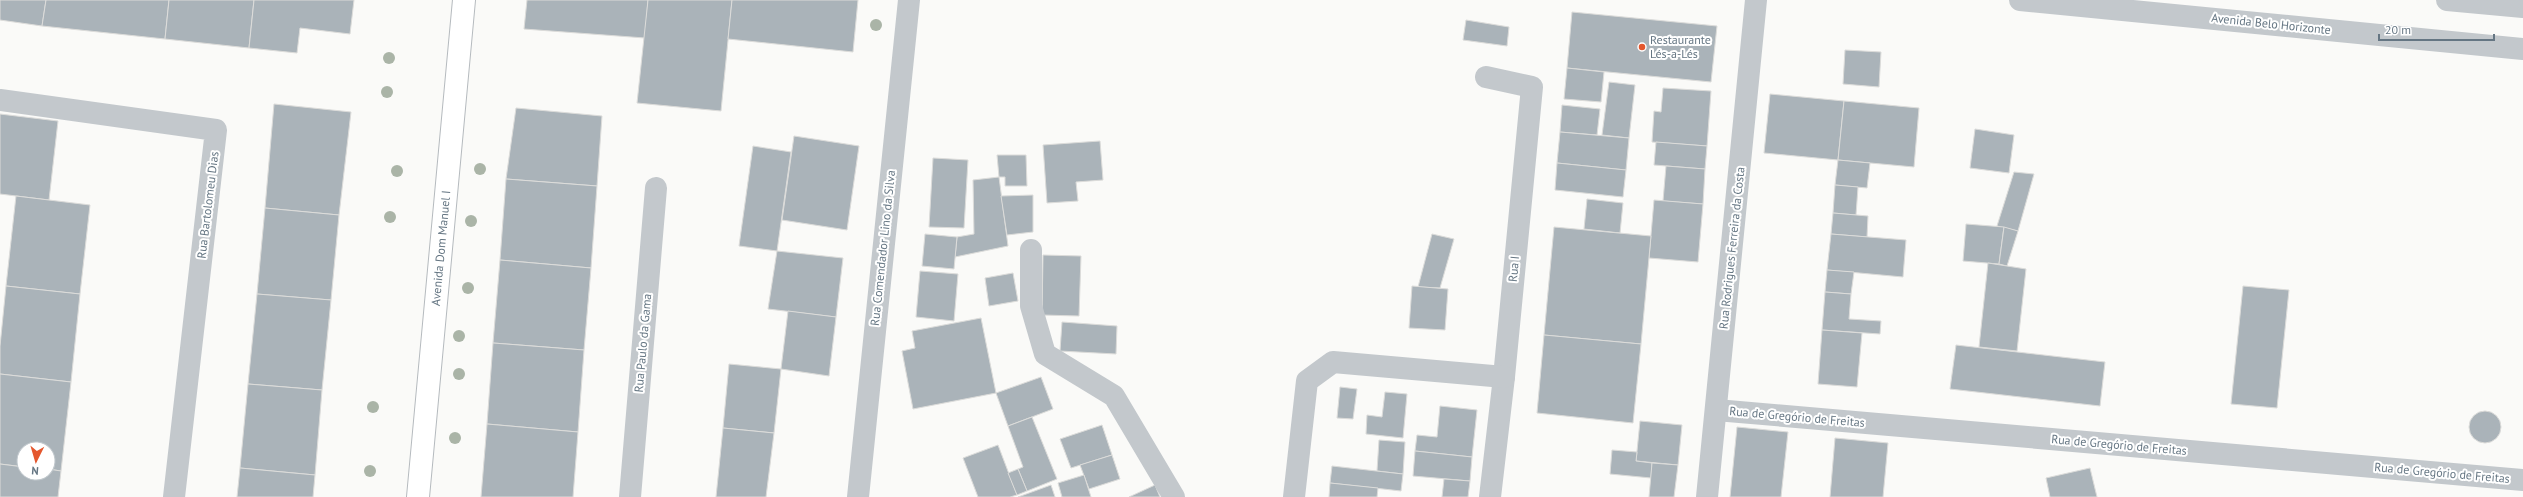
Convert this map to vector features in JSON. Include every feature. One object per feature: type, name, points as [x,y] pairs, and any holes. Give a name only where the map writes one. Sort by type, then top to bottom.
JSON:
[{"type":"main road","name":"Avenida Dom Manuel I","points":[[418,497],[464,0]]},
{"type":"street","name":"Rua Comendador Lino da Silva","points":[[858,497],[909,0]]},
{"type":"street","name":"Rua Rodrigues Ferreira da Costa","points":[[1707,497],[1756,0]]},
{"type":"street","name":"Avenida Belo Horizonte","points":[[2020,0],[2523,49]]},
{"type":"street","points":[[2447,0],[2523,8]]},
{"type":"street","name":"Rua I","points":[[1486,77],[1532,87],[1504,377],[1490,497]]},
{"type":"street","name":"Rua Bartolomeu Dias","points":[[0,100],[216,130],[174,497]]},
{"type":"street","name":"Rua Paulo da Gama","points":[[630,497],[656,188]]},
{"type":"street","points":[[1031,250],[1031,306],[1045,354],[1114,396],[1174,497]]},
{"type":"street","points":[[1294,497],[1307,381],[1333,362],[1504,377]]},
{"type":"street","name":"Rua de Gregório de Freitas","points":[[1716,410],[2523,480]]},
{"type":"building","points":[[0,0],[46,0],[42,26],[0,20]]},
{"type":"building","points":[[46,0],[169,0],[165,39],[42,26]]},
{"type":"building","points":[[169,0],[254,0],[249,48],[165,39]]},
{"type":"building","points":[[254,0],[354,0],[350,34],[300,28],[297,53],[249,48]]},
{"type":"building","points":[[527,0],[648,0],[645,38],[524,29]]},
{"type":"building","points":[[648,0],[732,0],[721,111],[637,103]]},
{"type":"building","points":[[732,0],[858,0],[853,52],[728,39]]},
{"type":"building","name":"Restaurante Lés-a-Lés","points":[[1572,12],[1717,26],[1711,82],[1567,68]]},
{"type":"building","points":[[1466,20],[1509,27],[1507,46],[1463,40]]},
{"type":"building","points":[[1845,50],[1881,52],[1879,87],[1843,84]]},
{"type":"building","points":[[1567,68],[1604,72],[1601,102],[1564,99]]},
{"type":"building","points":[[1609,82],[1635,85],[1629,138],[1602,135]]},
{"type":"building","points":[[1663,88],[1711,91],[1707,146],[1652,142],[1654,111],[1661,112]]},
{"type":"building","points":[[1770,94],[1844,101],[1838,160],[1764,153]]},
{"type":"building","points":[[1844,101],[1919,108],[1914,167],[1838,160]]},
{"type":"building","points":[[274,104],[351,112],[339,215],[265,208]]},
{"type":"building","points":[[1562,105],[1600,109],[1597,135],[1560,132]]},
{"type":"building","points":[[516,108],[602,116],[597,186],[506,179]]},
{"type":"building","points":[[0,114],[58,121],[49,200],[0,194]]},
{"type":"building","points":[[1975,129],[2014,135],[2009,173],[1970,168]]},
{"type":"building","points":[[1560,132],[1629,138],[1626,170],[1557,163]]},
{"type":"building","points":[[794,136],[859,146],[847,230],[782,220]]},
{"type":"building","points":[[1100,141],[1103,180],[1076,182],[1078,201],[1047,203],[1043,145]]},
{"type":"building","points":[[1656,142],[1707,146],[1705,169],[1654,165]]},
{"type":"building","points":[[753,146],[791,152],[777,251],[739,246]]},
{"type":"building","points":[[997,155],[1026,155],[1027,186],[1005,186],[1005,177],[999,177]]},
{"type":"building","points":[[933,158],[968,160],[964,228],[929,227]]},
{"type":"building","points":[[1838,160],[1870,163],[1867,188],[1835,185]]},
{"type":"building","points":[[1557,163],[1626,170],[1623,197],[1555,190]]},
{"type":"building","points":[[1666,166],[1705,169],[1703,204],[1663,201]]},
{"type":"building","points":[[2014,172],[2034,174],[2018,231],[1997,226]]},
{"type":"building","points":[[999,177],[1008,246],[955,257],[957,237],[974,234],[973,180]]},
{"type":"building","points":[[506,179],[597,186],[591,268],[500,260]]},
{"type":"building","points":[[1835,185],[1858,187],[1856,215],[1833,213]]},
{"type":"building","points":[[1033,195],[1033,232],[1007,235],[1001,196]]},
{"type":"building","points":[[16,196],[90,205],[80,294],[6,286]]},
{"type":"building","points":[[1587,199],[1623,203],[1620,233],[1584,229]]},
{"type":"building","points":[[1654,200],[1703,204],[1698,262],[1649,258]]},
{"type":"building","points":[[265,208],[339,215],[331,300],[257,294]]},
{"type":"building","points":[[1833,213],[1868,216],[1867,237],[1831,234]]},
{"type":"building","points":[[1966,224],[2004,227],[1999,264],[1963,261]]},
{"type":"building","points":[[1554,227],[1651,236],[1641,344],[1544,335]]},
{"type":"building","points":[[2004,227],[2018,231],[2007,266],[1999,264]]},
{"type":"building","points":[[925,234],[957,237],[954,269],[922,266]]},
{"type":"building","points":[[1432,234],[1454,239],[1440,288],[1418,287]]},
{"type":"building","points":[[1831,234],[1906,240],[1903,277],[1827,270]]},
{"type":"building","points":[[777,251],[843,258],[836,317],[768,309]]},
{"type":"building","points":[[1043,255],[1081,256],[1079,316],[1042,315]]},
{"type":"building","points":[[500,260],[591,268],[584,350],[493,343]]},
{"type":"building","points":[[1988,263],[2026,269],[2017,351],[1979,347]]},
{"type":"building","points":[[1827,270],[1854,272],[1851,294],[1825,292]]},
{"type":"building","points":[[920,271],[958,274],[954,321],[916,317]]},
{"type":"building","points":[[1013,273],[1018,301],[989,306],[985,278]]},
{"type":"building","points":[[6,286],[80,294],[71,382],[0,374],[0,346]]},
{"type":"building","points":[[1412,286],[1448,289],[1445,330],[1409,328]]},
{"type":"building","points":[[2243,286],[2289,290],[2277,408],[2231,404]]},
{"type":"building","points":[[1825,292],[1851,294],[1849,319],[1881,321],[1880,334],[1822,330]]},
{"type":"building","points":[[257,294],[331,300],[322,390],[248,384]]},
{"type":"building","points":[[788,311],[836,317],[829,376],[781,369]]},
{"type":"building","points":[[981,318],[996,393],[913,409],[902,351],[915,348],[912,331]]},
{"type":"building","points":[[1062,322],[1117,326],[1116,354],[1060,351]]},
{"type":"building","points":[[1822,330],[1862,333],[1857,387],[1818,384]]},
{"type":"building","points":[[1544,335],[1641,344],[1633,423],[1537,413]]},
{"type":"building","points":[[493,343],[584,350],[578,432],[487,424]]},
{"type":"building","points":[[1956,345],[2105,362],[2100,406],[1950,389]]},
{"type":"building","points":[[729,364],[781,369],[774,433],[723,428]]},
{"type":"building","points":[[0,374],[71,382],[61,471],[56,470],[56,441],[16,441],[16,466],[0,464]]},
{"type":"building","points":[[1041,377],[1053,409],[1008,426],[996,393]]},
{"type":"building","points":[[248,384],[322,390],[315,475],[240,468]]},
{"type":"building","points":[[1340,387],[1357,389],[1353,419],[1337,418]]},
{"type":"building","points":[[1385,392],[1407,394],[1403,438],[1366,434],[1367,415],[1382,417]]},
{"type":"building","points":[[1440,406],[1477,410],[1472,457],[1415,451],[1417,435],[1437,437]]},
{"type":"building","points":[[2485,411],[2491,412],[2498,418],[2501,427],[2500,433],[2494,440],[2485,443],[2479,442],[2472,436],[2469,427],[2470,421],[2476,414]]},
{"type":"building","points":[[1032,417],[1057,479],[1027,491],[1018,469],[1023,467],[1008,426]]},
{"type":"building","points":[[1640,421],[1682,425],[1678,465],[1636,461]]},
{"type":"building","points":[[487,424],[578,432],[573,497],[481,497]]},
{"type":"building","points":[[1102,425],[1112,455],[1071,468],[1060,439]]},
{"type":"building","points":[[1737,427],[1788,432],[1781,497],[1730,497]]},
{"type":"building","points":[[723,428],[774,433],[766,497],[716,497]]},
{"type":"building","points":[[1835,438],[1888,443],[1883,497],[1830,497]]},
{"type":"building","points":[[1379,440],[1405,442],[1403,474],[1377,471]]},
{"type":"building","points":[[998,445],[1017,495],[1010,497],[978,497],[963,458]]},
{"type":"building","points":[[1612,450],[1637,452],[1636,461],[1652,463],[1651,478],[1610,474]]},
{"type":"building","points":[[1415,451],[1472,457],[1470,481],[1413,476]]},
{"type":"building","points":[[1112,455],[1120,479],[1089,489],[1080,465]]},
{"type":"building","points":[[1652,463],[1678,465],[1674,497],[1649,497]]},
{"type":"building","points":[[0,464],[16,466],[16,481],[56,481],[56,470],[61,471],[58,497],[0,497]]},
{"type":"building","points":[[1332,466],[1403,474],[1401,491],[1330,483]]},
{"type":"building","points":[[240,468],[315,475],[313,497],[237,497]]},
{"type":"building","points":[[2090,468],[2097,497],[2050,497],[2046,478]]},
{"type":"building","points":[[1018,469],[1027,491],[1017,495],[1008,473]]},
{"type":"building","points":[[1084,475],[1091,497],[1062,497],[1058,483]]},
{"type":"building","points":[[1444,479],[1470,481],[1468,497],[1442,497]]},
{"type":"building","points":[[1330,483],[1378,488],[1377,497],[1329,497]]},
{"type":"building","points":[[1051,485],[1055,497],[1018,497]]},
{"type":"building","points":[[1155,485],[1160,497],[1129,497]]},
{"type":"place","name":"Restaurante Lés-a-Lés","points":[[1642,47]]}]
